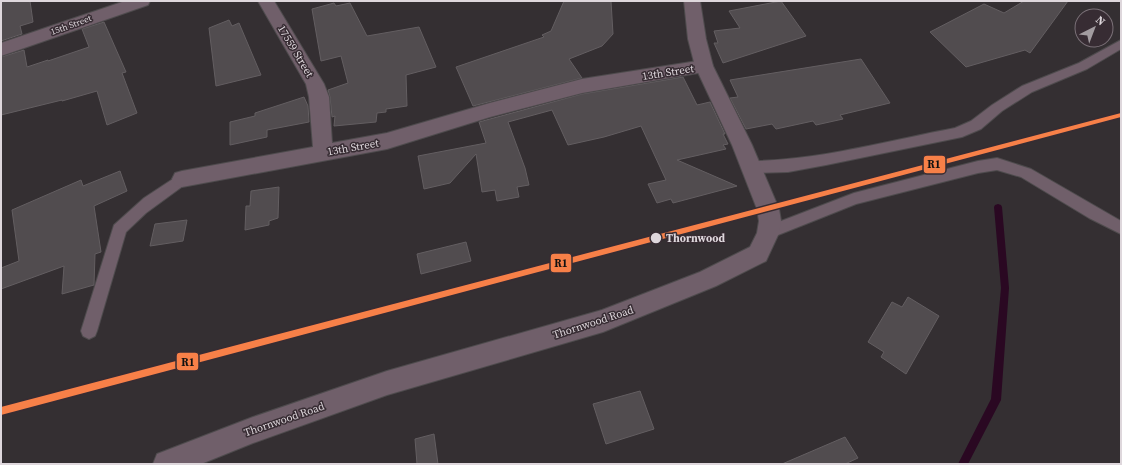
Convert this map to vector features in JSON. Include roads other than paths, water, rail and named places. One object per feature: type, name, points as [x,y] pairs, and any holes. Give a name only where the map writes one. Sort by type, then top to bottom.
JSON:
[{"type":"street","name":"15th Street","points":[[1,50],[142,1]]},
{"type":"street","name":"17559 Street","points":[[266,1],[300,56],[315,84],[319,97],[323,152]]},
{"type":"street","name":"Thornwood Road","points":[[167,464],[253,430],[387,383],[603,321],[708,279],[758,254],[768,233],[770,221],[768,208],[752,167],[704,66],[697,39],[692,1]]},
{"type":"street","name":"13th Street","points":[[182,179],[387,141],[490,110],[582,86],[704,66]]},
{"type":"lane","points":[[752,167],[788,166],[826,160],[957,133],[976,125],[997,108],[1027,89],[1083,66],[1121,44]]},
{"type":"lane","points":[[768,233],[854,199],[978,167],[997,164],[1010,167],[1045,182],[1094,214],[1121,228]]},
{"type":"lane","name":"13th Street","points":[[89,330],[119,229],[127,220],[182,179]]},
{"type":"waterway","points":[[963,464],[996,400],[1005,288],[998,207]]},
{"type":"place","name":"Thornwood","points":[[656,238]]}]
